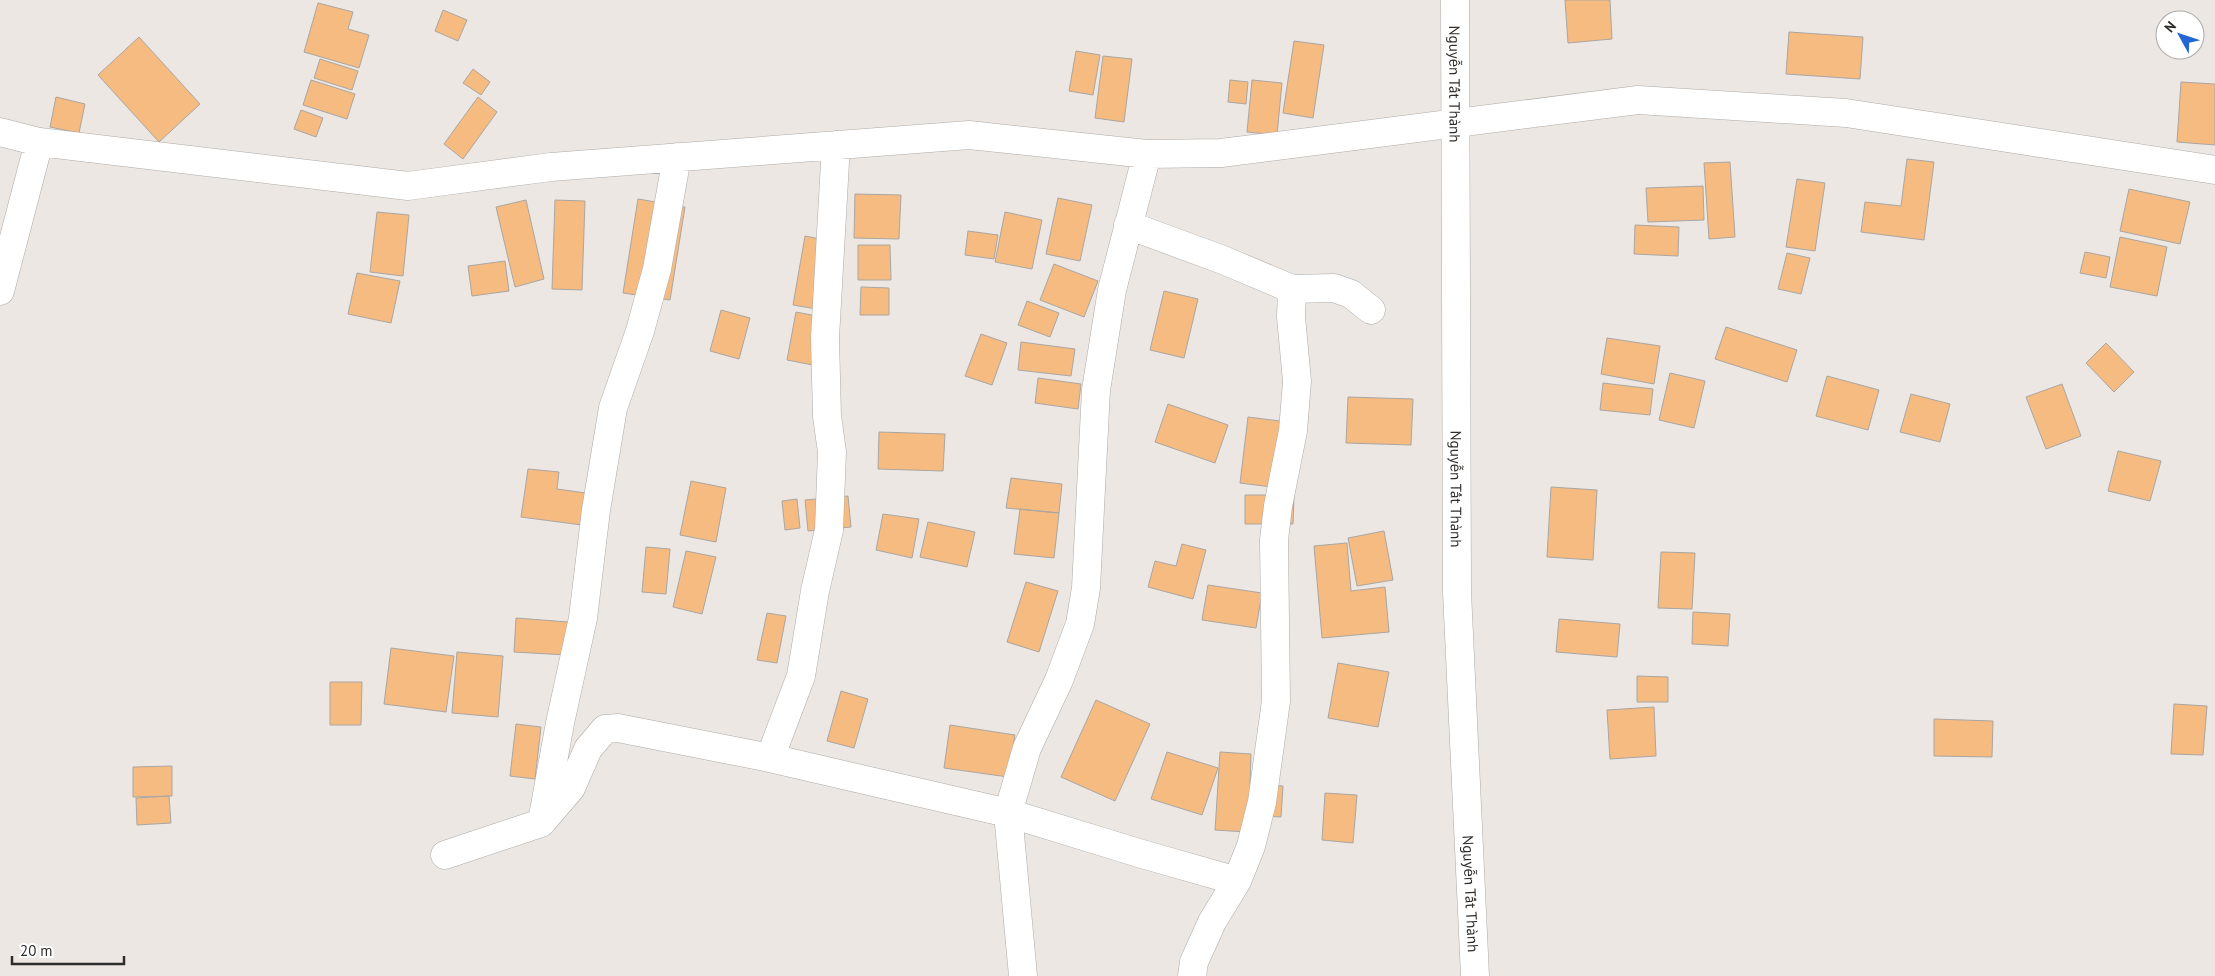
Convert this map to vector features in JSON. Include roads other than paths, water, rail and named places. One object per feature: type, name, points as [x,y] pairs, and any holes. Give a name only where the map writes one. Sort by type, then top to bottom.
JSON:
[{"type":"street","name":"Nguyễn Tất Thành","points":[[1454,0],[1457,592],[1475,976]]},
{"type":"street","points":[[0,132],[39,142],[408,186],[551,166],[969,135],[1147,154],[1221,153],[1648,100],[1846,114],[2215,170]]},
{"type":"street","points":[[0,291],[39,142]]},
{"type":"street","points":[[770,758],[800,676],[815,592],[829,530],[832,452],[827,416],[825,338],[836,145]]},
{"type":"street","points":[[1023,976],[1008,813],[1027,748],[1059,680],[1080,624],[1086,588],[1096,390],[1112,290],[1147,154]]},
{"type":"street","points":[[542,823],[560,723],[583,618],[596,510],[613,408],[640,331],[654,278],[677,157]]},
{"type":"street","points":[[1128,225],[1223,260],[1292,289],[1334,288],[1351,294],[1371,310]]},
{"type":"street","points":[[1192,976],[1194,962],[1212,922],[1237,881],[1251,846],[1262,802],[1276,701],[1274,540],[1278,506],[1293,431],[1297,381],[1291,318],[1292,289]]},
{"type":"street","points":[[445,855],[542,823],[571,788],[588,749],[604,729],[618,728],[770,758],[1008,813],[1237,881]]}]
